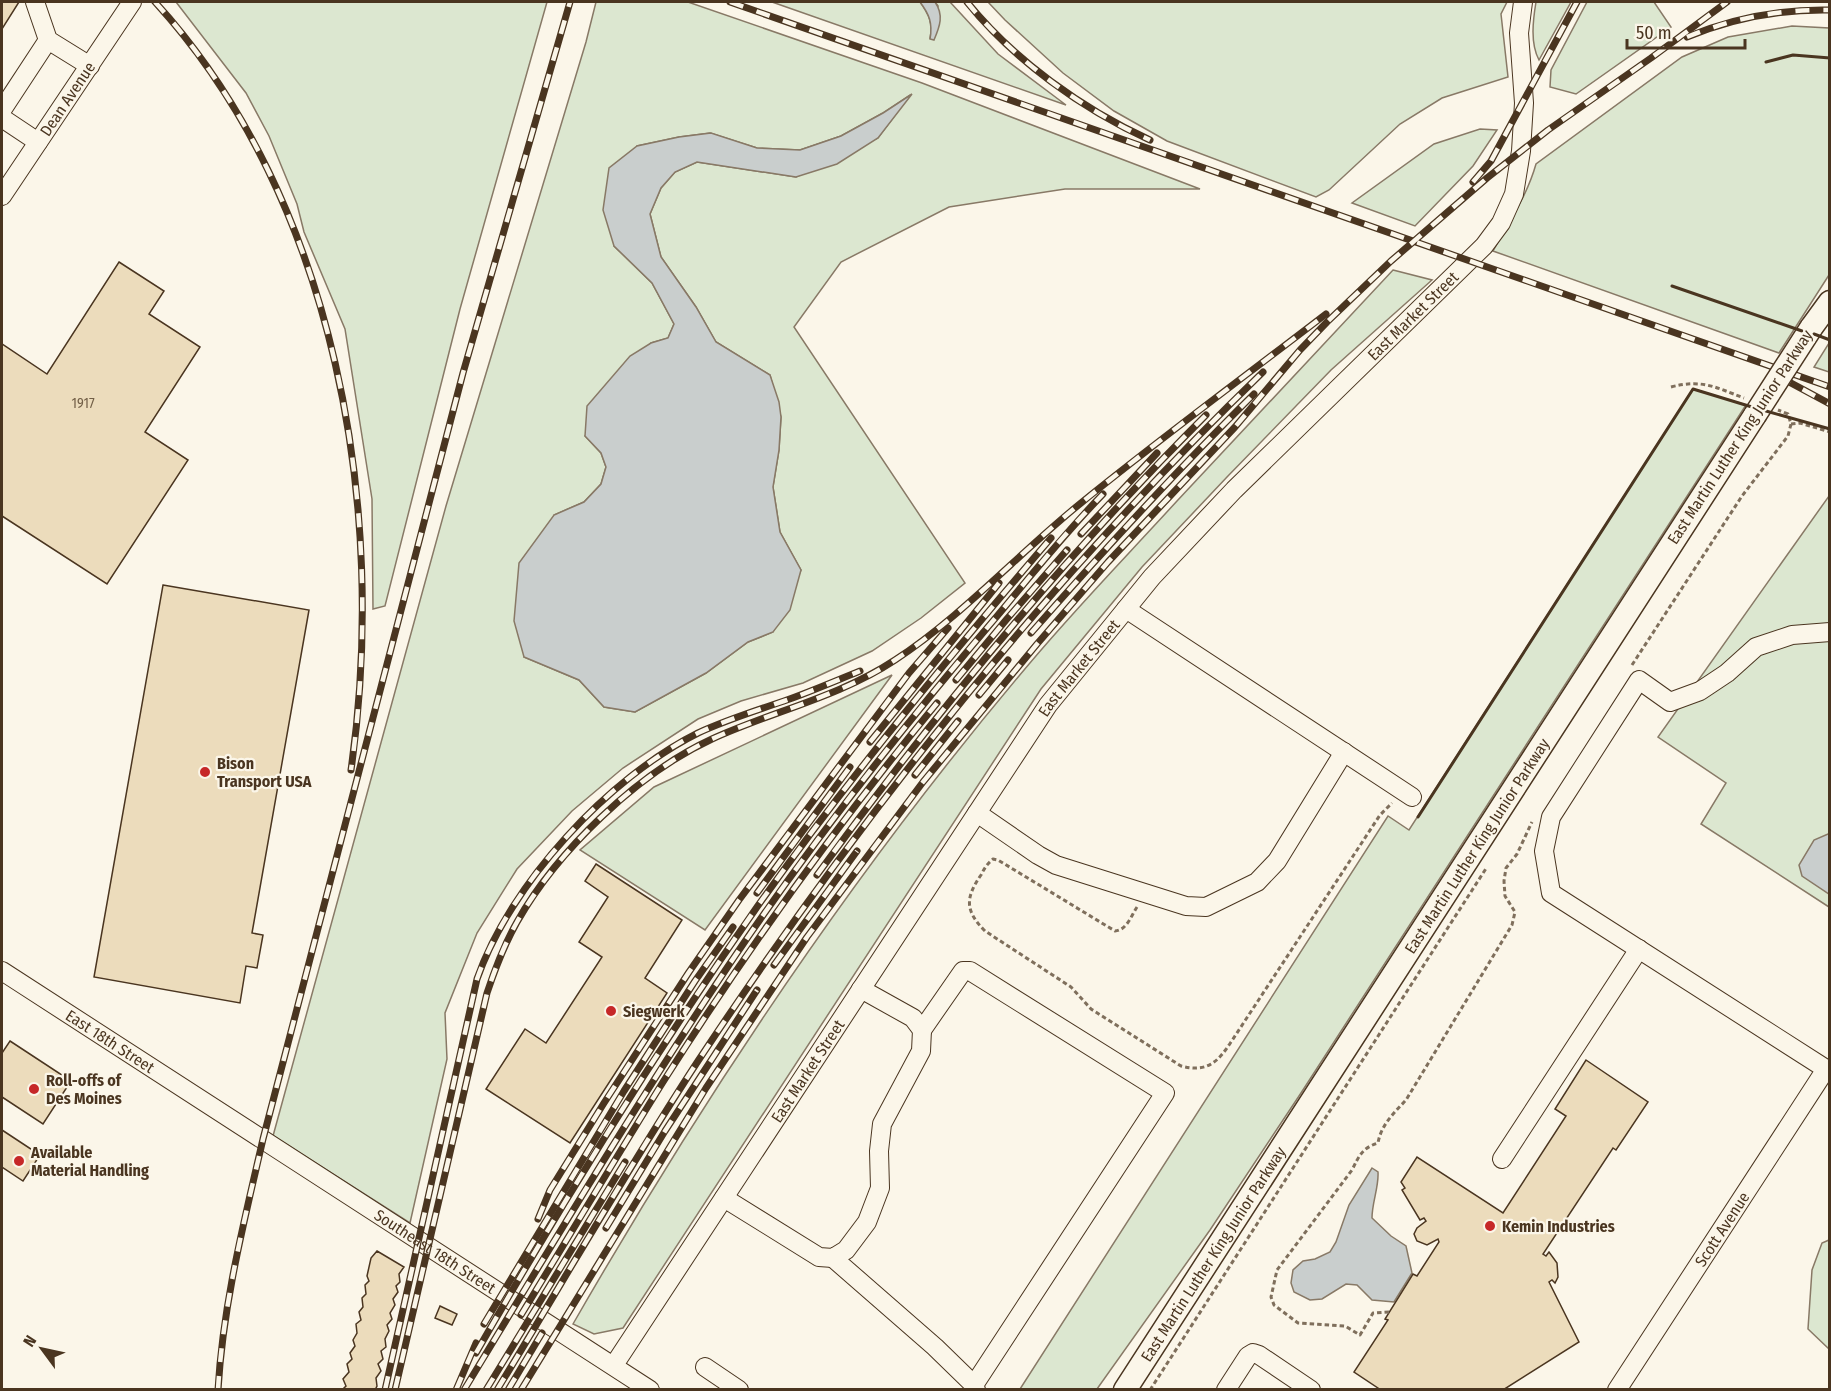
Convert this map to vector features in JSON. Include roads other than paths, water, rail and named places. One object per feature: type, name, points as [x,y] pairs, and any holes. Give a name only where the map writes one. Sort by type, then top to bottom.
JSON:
[{"type":"main road","name":"East Martin Luther King Junior Parkway","points":[[1125,1389],[1751,407],[1830,302]]},
{"type":"street","points":[[35,2],[48,40],[90,66]]},
{"type":"street","name":"Dean Avenue","points":[[2,196],[132,2]]},
{"type":"street","name":"East Market Street","points":[[614,1365],[1048,705],[1152,577],[1234,490],[1477,253],[1501,223],[1514,194],[1521,151],[1524,103],[1519,33],[1523,2]]},
{"type":"street","points":[[4,99],[48,40]]},
{"type":"street","points":[[2,118],[38,142]]},
{"type":"street","points":[[1126,609],[1408,794]]},
{"type":"street","points":[[1502,1159],[1639,949],[1551,893],[1545,851],[1551,817],[1639,680],[1671,702],[1700,691],[1727,673],[1756,647],[1792,635],[1830,632]]},
{"type":"street","points":[[977,813],[1056,865],[1186,906],[1206,907],[1257,882],[1276,861],[1344,752]]},
{"type":"street","name":"Scott Avenue","points":[[1617,1389],[1826,1070],[1639,949]]},
{"type":"street","points":[[724,1198],[819,1257],[833,1258],[846,1250],[867,1222],[880,1188],[879,1151],[882,1124],[921,1051],[922,1030],[963,971],[970,971],[1165,1093],[975,1387],[935,1347],[833,1258]]},
{"type":"street","name":"East 18th Street","points":[[3,975],[220,1111]]},
{"type":"street","points":[[861,989],[913,1018],[922,1030]]},
{"type":"street","name":"Southeast 18th Street","points":[[220,1111],[650,1389]]},
{"type":"street","points":[[1226,1389],[1248,1356],[1253,1353],[1311,1389]]},
{"type":"street","points":[[705,1367],[739,1389]]},
{"type":"railway","points":[[155,2],[217,81],[268,169],[307,264],[335,363],[353,465],[362,568],[361,671],[351,770]]},
{"type":"railway","points":[[218,1390],[229,1295],[263,1139],[463,373],[570,2]]},
{"type":"railway","points":[[730,2],[1830,387]]},
{"type":"railway","points":[[967,2],[1006,44],[1051,81],[1099,114],[1150,140]]},
{"type":"railway","points":[[1473,182],[1491,161],[1577,2]]},
{"type":"railway","points":[[521,1390],[706,1088],[807,937],[923,782],[1108,562],[1235,427],[1300,350],[1391,261],[1487,178],[1548,130],[1727,2]]},
{"type":"railway","points":[[1687,37],[1704,30],[1757,16],[1793,11],[1830,10]]},
{"type":"railway","points":[[395,1390],[487,993],[512,931],[554,868],[577,842],[628,793],[684,754],[735,729],[851,684],[874,673],[919,643],[967,605],[1081,503],[1326,314]]},
{"type":"railway","points":[[497,1390],[621,1183],[698,1061],[761,969],[893,788],[1034,615],[1184,451],[1263,372]]},
{"type":"railway","points":[[1778,376],[1830,404]]},
{"type":"railway","points":[[1031,633],[1140,512],[1254,394]]},
{"type":"railway","points":[[817,875],[954,696],[1002,638],[1102,524],[1206,415]]},
{"type":"railway","points":[[1081,534],[1157,453]]},
{"type":"railway","points":[[464,1390],[632,1115],[767,909],[896,738],[1049,553],[1103,494]]},
{"type":"railway","points":[[476,1353],[542,1239],[611,1127],[757,907],[827,812],[900,720],[1051,538]]},
{"type":"railway","points":[[956,680],[1067,550]]},
{"type":"railway","points":[[870,742],[999,583]]},
{"type":"railway","points":[[538,1219],[550,1190],[689,972],[739,900],[909,673],[948,628]]},
{"type":"railway","points":[[979,695],[1008,660]]},
{"type":"railway","points":[[385,1390],[477,979],[492,943],[513,907],[566,837],[630,777],[664,753],[709,728],[860,671]]},
{"type":"railway","points":[[521,1315],[663,1082],[727,984],[794,888],[864,794],[937,703]]},
{"type":"railway","points":[[915,775],[958,721]]},
{"type":"railway","points":[[757,893],[850,767]]},
{"type":"railway","points":[[774,965],[857,851]]},
{"type":"railway","points":[[484,1324],[624,1091],[733,927]]},
{"type":"railway","points":[[606,1228],[665,1131],[757,990]]},
{"type":"railway","points":[[486,1390],[625,1162]]},
{"type":"railway","points":[[508,1390],[542,1333]]},
{"type":"railway","points":[[456,1390],[476,1343]]},
{"type":"place","name":"Bison Transport USA","points":[[205,772]]},
{"type":"place","name":"Siegwerk","points":[[611,1011]]},
{"type":"place","name":"Roll-offs of Des Moines","points":[[34,1089]]},
{"type":"place","name":"Available Material Handling","points":[[19,1161]]},
{"type":"place","name":"Kemin Industries","points":[[1490,1226]]}]
